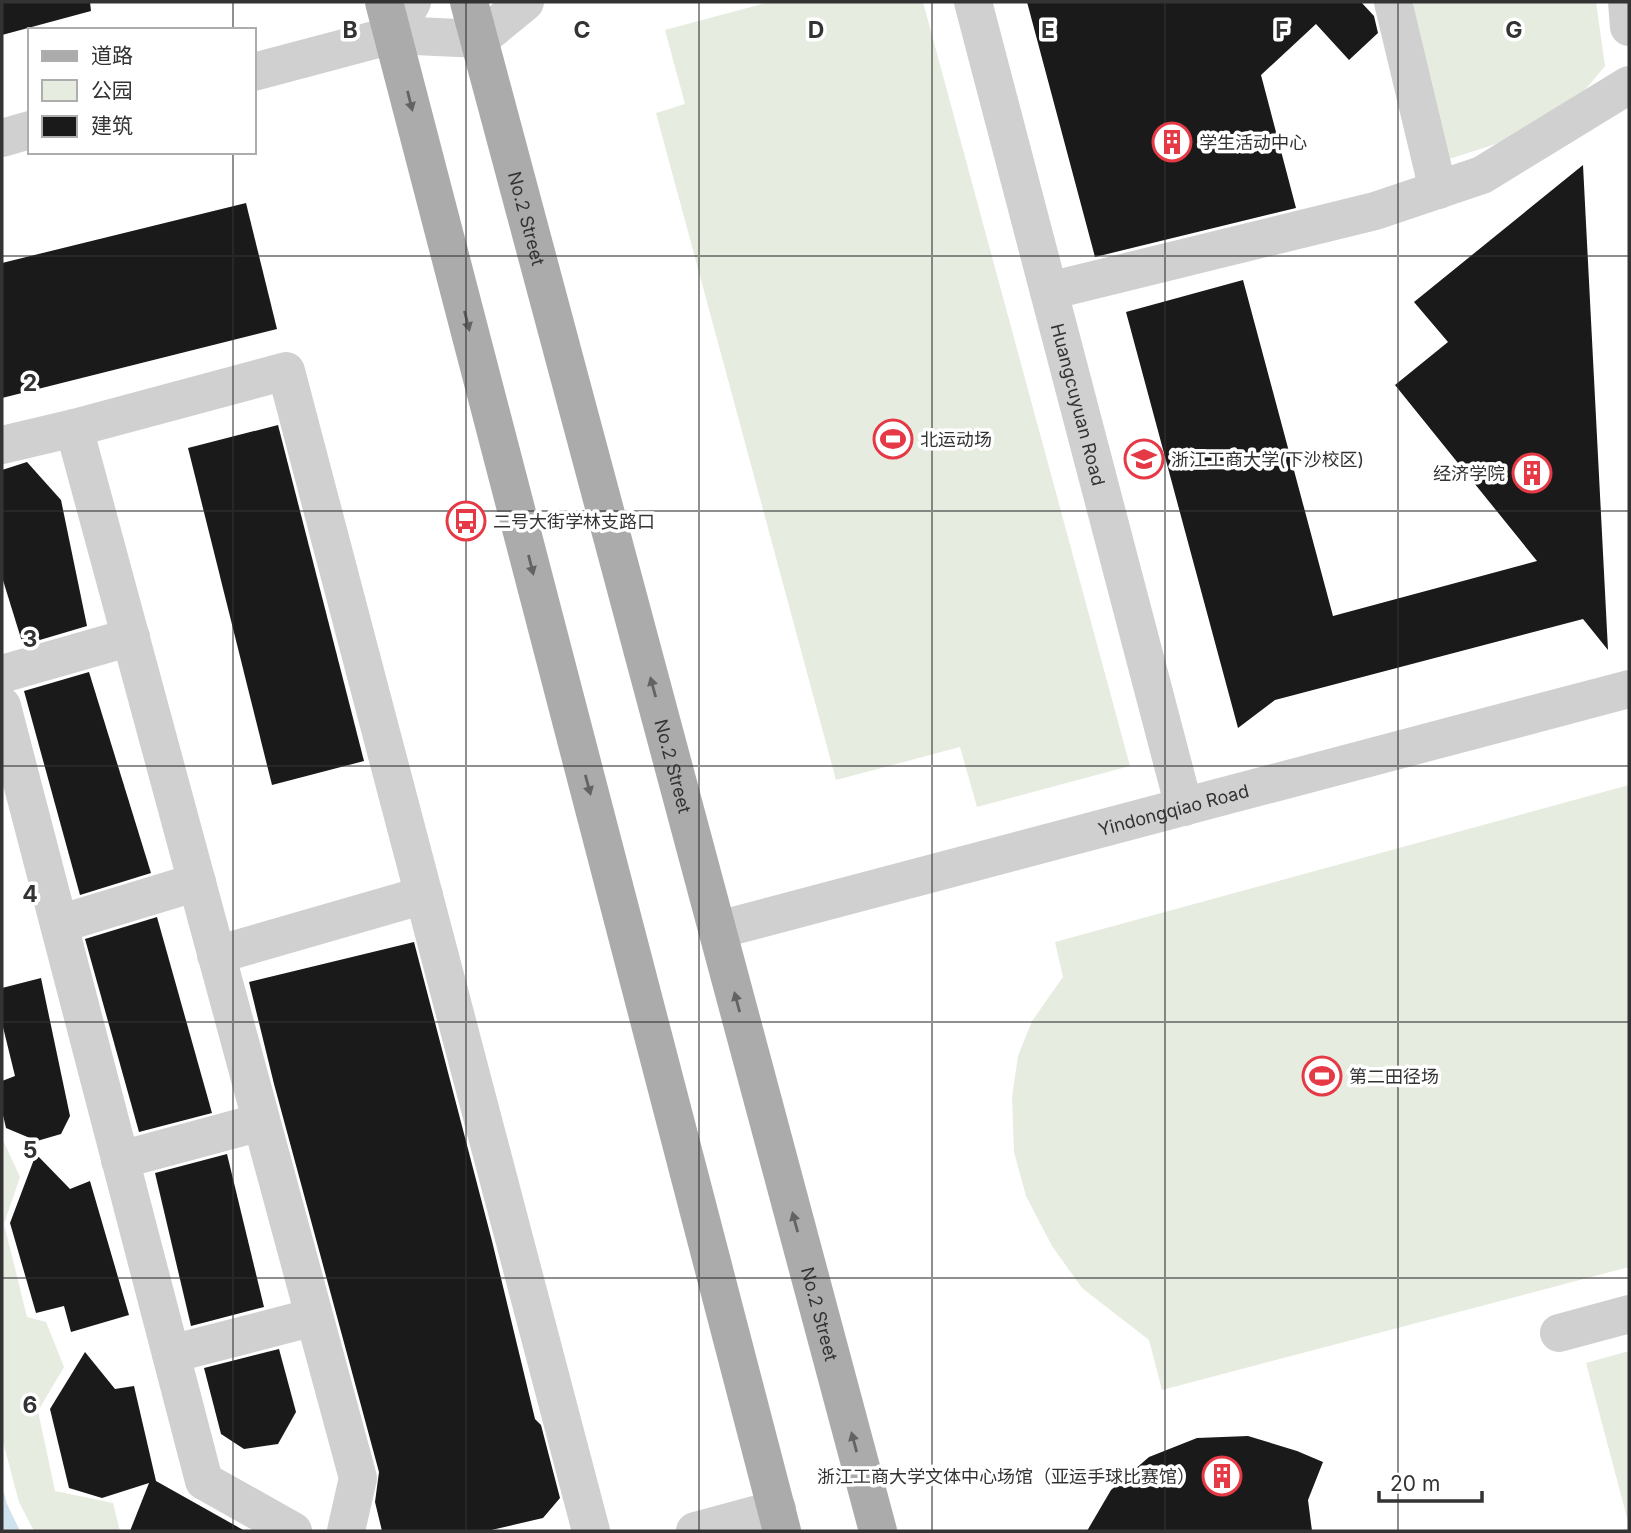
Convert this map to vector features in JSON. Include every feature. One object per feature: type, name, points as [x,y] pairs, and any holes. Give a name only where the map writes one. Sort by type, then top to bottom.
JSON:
[{"type":"main road","name":"No.2 Street","points":[[469,2],[878,1531]]},
{"type":"main road","points":[[388,18],[779,1520]]},
{"type":"street","points":[[256,71],[388,18],[412,2]]},
{"type":"street","points":[[388,18],[480,39],[524,2]]},
{"type":"street","name":"Huangcuyuan Road","points":[[973,2],[1184,807]]},
{"type":"street","points":[[1393,2],[1438,190]]},
{"type":"street","points":[[1627,2],[1629,27]]},
{"type":"street","points":[[1049,291],[1375,211],[1482,175],[1629,85]]},
{"type":"street","points":[[2,138],[28,132]]},
{"type":"street","points":[[2,445],[286,371],[591,1531]]},
{"type":"street","points":[[74,428],[358,1478],[346,1531]]},
{"type":"street","points":[[2,674],[131,637]]},
{"type":"street","name":"Yindongqiao Road","points":[[718,930],[1629,688]]},
{"type":"street","points":[[2,706],[204,1482],[293,1531]]},
{"type":"street","points":[[59,924],[197,882]]},
{"type":"street","points":[[216,955],[424,895]]},
{"type":"street","points":[[120,1160],[261,1122]]},
{"type":"street","points":[[1559,1332],[1629,1314]]},
{"type":"street","points":[[171,1354],[314,1317]]},
{"type":"street","points":[[695,1531],[779,1520]]},
{"type":"green space","name":"北运动场","points":[[770,2],[923,2],[1130,766],[977,807],[960,747],[836,780],[656,113],[685,104],[665,30]]},
{"type":"green space","points":[[1410,2],[1596,2],[1605,66],[1584,91],[1499,143],[1449,159]]},
{"type":"green space","name":"第二田径场","points":[[1629,785],[1629,1267],[1162,1390],[1149,1340],[1082,1288],[1052,1246],[1026,1196],[1014,1152],[1012,1097],[1018,1056],[1032,1021],[1063,977],[1055,942]]},
{"type":"green space","points":[[2,1138],[20,1177],[4,1224],[27,1317],[46,1322],[64,1367],[38,1411],[55,1491],[113,1503],[120,1531],[34,1531],[19,1502],[2,1438]]},
{"type":"green space","points":[[1629,1351],[1629,1525],[1586,1363]]},
{"type":"water","points":[[2,1486],[7,1504],[20,1531],[2,1531]]},
{"type":"building","points":[[2,2],[90,2],[91,11],[2,35]]},
{"type":"building","name":"学生活动中心","points":[[1027,2],[1361,2],[1374,16],[1378,33],[1349,60],[1316,24],[1261,75],[1296,208],[1095,257]]},
{"type":"building","points":[[1583,165],[1608,650],[1583,619],[1275,700],[1238,728],[1126,312],[1243,280],[1333,616],[1537,561],[1395,385],[1448,342],[1414,302]]},
{"type":"building","points":[[246,203],[277,329],[2,398],[2,263]]},
{"type":"building","points":[[278,425],[364,761],[272,785],[188,448]]},
{"type":"building","points":[[27,462],[61,500],[87,626],[23,645],[2,577],[2,470]]},
{"type":"building","points":[[89,672],[151,873],[80,895],[24,691]]},
{"type":"building","points":[[157,917],[212,1113],[139,1132],[85,939]]},
{"type":"building","points":[[414,942],[535,1419],[541,1425],[560,1498],[543,1518],[487,1531],[382,1531],[375,1502],[379,1472],[249,982]]},
{"type":"building","points":[[41,978],[70,1116],[61,1134],[37,1141],[6,1128],[2,1111],[2,1081],[15,1076],[2,1023],[2,988]]},
{"type":"building","points":[[36,1154],[70,1189],[90,1181],[129,1315],[71,1332],[64,1306],[36,1313],[10,1223]]},
{"type":"building","points":[[227,1154],[264,1307],[191,1326],[155,1173]]},
{"type":"building","points":[[279,1349],[296,1412],[278,1444],[244,1449],[221,1434],[204,1368]]},
{"type":"building","points":[[85,1352],[115,1389],[134,1386],[156,1481],[245,1531],[130,1531],[149,1483],[102,1498],[69,1488],[50,1409]]},
{"type":"building","name":"浙江工商大学文体中心场馆（亚运手球比赛馆）","points":[[1248,1436],[1323,1462],[1308,1500],[1312,1531],[1087,1531],[1111,1490],[1149,1457],[1197,1438]]},
{"type":"place","name":"学生活动中心","points":[[1172,142]]},
{"type":"place","name":"北运动场","points":[[893,439]]},
{"type":"place","name":"浙江工商大学(下沙校区)","points":[[1144,459]]},
{"type":"place","name":"经济学院","points":[[1532,473]]},
{"type":"place","name":"二号大街学林支路口","points":[[466,521]]},
{"type":"place","name":"第二田径场","points":[[1322,1076]]},
{"type":"place","name":"浙江工商大学文体中心场馆（亚运手球比赛馆）","points":[[1222,1476]]}]
